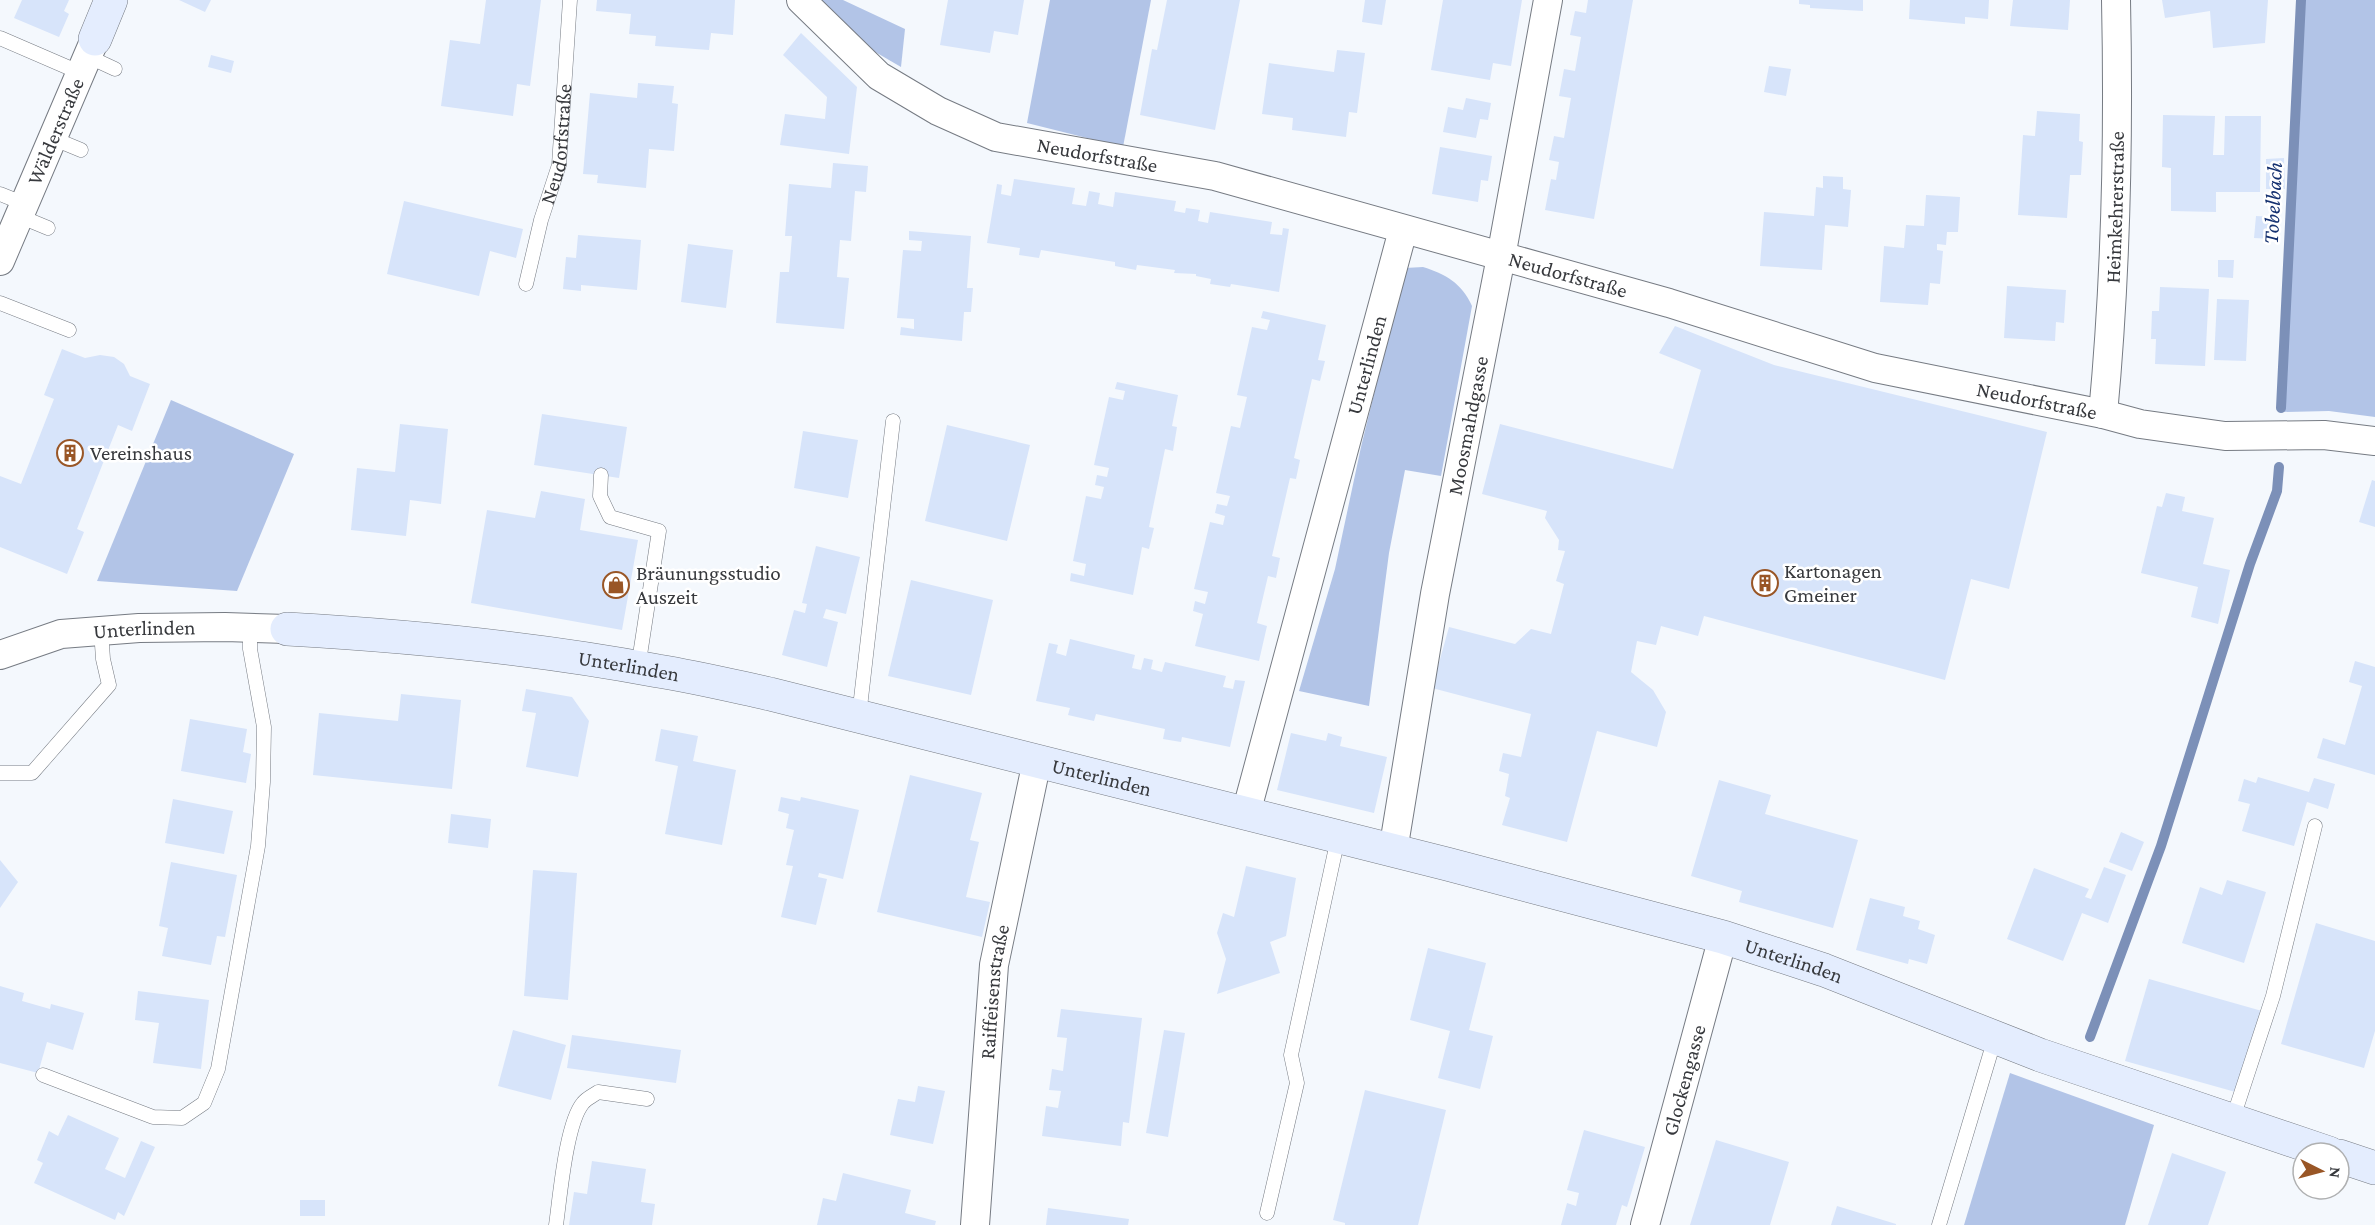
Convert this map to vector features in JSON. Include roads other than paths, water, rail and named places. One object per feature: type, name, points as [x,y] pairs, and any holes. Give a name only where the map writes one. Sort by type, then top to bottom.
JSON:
[{"type":"main road","name":"Wälderstraße","points":[[88,56],[111,0]]},
{"type":"main road","name":"Unterlinden","points":[[287,629],[373,634],[493,646],[638,668],[770,694],[1246,813],[1723,937],[1824,970],[1995,1038],[2293,1141]]},
{"type":"main road","points":[[2351,1160],[2375,1168]]},
{"type":"street","name":"Neudorfstraße","points":[[801,0],[879,76],[938,111],[996,137],[1215,176],[1669,303],[1875,368],[2103,414],[2140,424],[2225,436],[2324,435],[2375,441]]},
{"type":"street","name":"Moosmahdgasse","points":[[1393,851],[1436,594],[1548,0]]},
{"type":"street","name":"Heimkehrerstraße","points":[[2103,414],[2111,325],[2117,199],[2116,0]]},
{"type":"street","name":"Wälderstraße","points":[[0,261],[15,205],[52,138],[88,56]]},
{"type":"street","name":"Unterlinden","points":[[1246,813],[1403,230]]},
{"type":"street","name":"Unterlinden","points":[[0,655],[61,634],[101,630],[250,627],[287,629]]},
{"type":"street","name":"Raiffeisenstraße","points":[[975,1225],[994,965],[1036,761]]},
{"type":"street","name":"Glockengasse","points":[[1645,1225],[1723,937]]},
{"type":"lane","name":"Neudorfstraße","points":[[526,284],[541,220],[559,165],[570,0]]},
{"type":"lane","points":[[0,38],[88,56],[115,69]]},
{"type":"lane","points":[[52,138],[81,150]]},
{"type":"lane","points":[[15,205],[48,228]]},
{"type":"lane","points":[[0,303],[69,330]]},
{"type":"lane","points":[[858,717],[893,420]]},
{"type":"lane","points":[[601,475],[600,496],[610,517],[659,531],[638,668]]},
{"type":"lane","points":[[43,1075],[153,1117],[182,1118],[204,1103],[218,1069],[258,846],[264,727],[250,649],[250,627]]},
{"type":"lane","points":[[0,773],[32,773],[108,685],[101,630]]},
{"type":"lane","points":[[2232,1121],[2273,996],[2316,826]]},
{"type":"lane","points":[[1268,1213],[1297,1083],[1291,1055],[1338,838]]},
{"type":"lane","points":[[1939,1225],[1995,1038]]},
{"type":"lane","points":[[556,1225],[564,1161],[573,1127],[583,1103],[598,1092],[647,1099]]},
{"type":"waterway","name":"Tobelbach","points":[[2281,408],[2301,0]]},
{"type":"waterway","points":[[2090,1037],[2161,846],[2250,564],[2277,491],[2279,467]]},
{"type":"place","name":"Vereinshaus","points":[[70,453]]},
{"type":"place","name":"Kartonagen Gmeiner","points":[[1765,583]]},
{"type":"place","name":"Bräunungsstudio Auszeit","points":[[616,585]]}]
